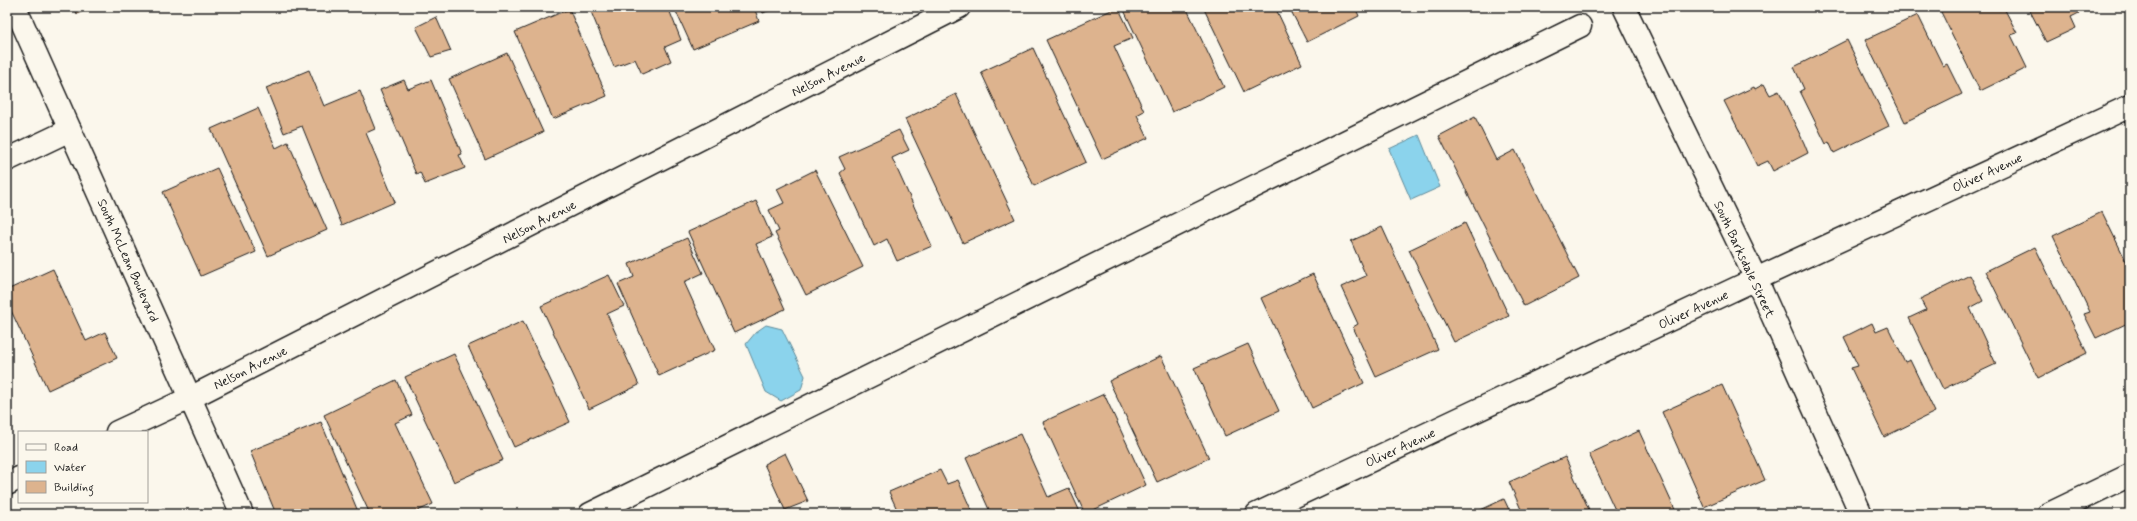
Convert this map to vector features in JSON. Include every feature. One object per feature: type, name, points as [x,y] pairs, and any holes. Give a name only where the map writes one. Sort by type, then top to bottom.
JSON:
[{"type":"street","name":"South McLean Boulevard","points":[[15,7],[242,514]]},
{"type":"street","name":"Nelson Avenue","points":[[119,431],[190,398],[959,7]]},
{"type":"street","name":"South Barksdale Street","points":[[1624,7],[1756,279],[1861,514]]},
{"type":"street","points":[[590,514],[1580,26]]},
{"type":"street","name":"Oliver Avenue","points":[[1257,514],[1756,279],[2130,106]]},
{"type":"street","points":[[7,160],[70,130]]},
{"type":"street","points":[[2049,514],[2130,475]]},
{"type":"street","points":[[7,484],[18,478]]},
{"type":"water","points":[[1419,135],[1440,187],[1411,200],[1389,149]]},
{"type":"water","points":[[766,325],[782,329],[805,376],[801,390],[781,401],[766,392],[746,344],[756,332]]},
{"type":"building","points":[[74,7],[92,7],[77,14]]},
{"type":"building","points":[[589,7],[650,7],[652,11],[662,7],[668,7],[681,40],[665,47],[671,61],[642,74],[635,59],[614,67]]},
{"type":"building","points":[[674,7],[754,7],[759,21],[693,49]]},
{"type":"building","points":[[761,7],[777,7],[763,13]]},
{"type":"building","points":[[1118,7],[1133,38],[1114,46],[1144,111],[1137,115],[1148,138],[1102,159],[1046,40]]},
{"type":"building","points":[[1186,7],[1224,87],[1172,112],[1123,8]]},
{"type":"building","points":[[1203,7],[1275,7],[1302,64],[1244,92]]},
{"type":"building","points":[[1289,7],[1355,7],[1359,16],[1307,42]]},
{"type":"building","points":[[1945,7],[1997,7],[1999,10],[2004,8],[2017,33],[2011,35],[2027,68],[1980,91],[1940,10]]},
{"type":"building","points":[[2028,7],[2081,7],[2083,11],[2071,17],[2076,28],[2046,42]]},
{"type":"building","points":[[569,9],[607,96],[553,119],[515,32]]},
{"type":"building","points":[[1918,15],[1943,66],[1947,64],[1962,94],[1905,122],[1865,40]]},
{"type":"building","points":[[436,17],[451,51],[431,57],[416,27]]},
{"type":"building","points":[[1847,40],[1889,126],[1834,153],[1829,142],[1826,144],[1800,91],[1804,89],[1794,67]]},
{"type":"building","points":[[1033,48],[1086,162],[1034,186],[981,72]]},
{"type":"building","points":[[507,53],[543,132],[485,159],[449,79]]},
{"type":"building","points":[[309,70],[324,106],[360,91],[375,129],[366,133],[395,202],[342,225],[302,126],[284,133],[266,88]]},
{"type":"building","points":[[404,80],[408,89],[431,80],[462,154],[459,155],[465,168],[425,184],[420,172],[416,174],[380,90]]},
{"type":"building","points":[[1764,84],[1770,95],[1779,91],[1808,153],[1773,171],[1768,161],[1757,166],[1724,101]]},
{"type":"building","points":[[956,94],[1015,219],[963,243],[905,119]]},
{"type":"building","points":[[258,108],[276,148],[288,142],[327,230],[268,256],[211,129]]},
{"type":"building","points":[[1475,117],[1496,160],[1515,150],[1579,278],[1524,306],[1439,136]]},
{"type":"building","points":[[899,130],[909,150],[892,158],[932,246],[897,261],[887,239],[874,246],[840,173],[845,169],[839,157]]},
{"type":"building","points":[[217,168],[256,252],[201,276],[163,192]]},
{"type":"building","points":[[815,170],[863,267],[806,295],[775,233],[779,231],[769,210],[784,203],[777,189]]},
{"type":"building","points":[[756,201],[772,237],[756,244],[785,309],[734,333],[688,232]]},
{"type":"building","points":[[2102,212],[2130,269],[2130,322],[2096,338],[2084,314],[2090,312],[2053,236]]},
{"type":"building","points":[[1465,223],[1509,316],[1454,342],[1409,250]]},
{"type":"building","points":[[1382,227],[1438,349],[1376,377],[1353,327],[1358,324],[1341,287],[1366,276],[1351,241]]},
{"type":"building","points":[[687,238],[703,273],[684,282],[715,350],[659,376],[618,284],[634,277],[629,264]]},
{"type":"building","points":[[2035,247],[2087,353],[2038,378],[1986,271]]},
{"type":"building","points":[[53,269],[86,341],[105,332],[117,358],[48,390],[7,302],[7,290]]},
{"type":"building","points":[[1313,274],[1364,383],[1312,408],[1261,298]]},
{"type":"building","points":[[609,275],[624,306],[607,314],[639,385],[589,409],[541,306]]},
{"type":"building","points":[[1970,275],[1983,301],[1970,308],[1996,364],[1943,389],[1909,318],[1926,310],[1920,299]]},
{"type":"building","points":[[523,321],[570,422],[514,447],[468,346]]},
{"type":"building","points":[[1872,323],[1876,332],[1888,327],[1905,362],[1910,360],[1935,412],[1884,437],[1851,368],[1858,366],[1844,337]]},
{"type":"building","points":[[1248,344],[1279,411],[1225,436],[1194,368]]},
{"type":"building","points":[[454,354],[503,460],[454,482],[405,377]]},
{"type":"building","points":[[1161,356],[1209,458],[1157,482],[1109,381]]},
{"type":"building","points":[[396,380],[412,415],[395,423],[433,504],[411,514],[370,514],[324,415]]},
{"type":"building","points":[[1722,385],[1765,480],[1704,507],[1662,412]]},
{"type":"building","points":[[1104,394],[1146,485],[1085,514],[1043,422]]},
{"type":"building","points":[[321,422],[359,514],[276,514],[250,451]]},
{"type":"building","points":[[1639,431],[1677,514],[1617,514],[1589,454]]},
{"type":"building","points":[[1020,434],[1048,497],[1069,488],[1081,514],[991,514],[966,458]]},
{"type":"building","points":[[785,453],[808,501],[785,510],[764,464]]},
{"type":"building","points":[[1565,457],[1591,514],[1523,514],[1509,482]]},
{"type":"building","points":[[940,470],[947,484],[958,480],[973,514],[899,514],[889,492]]},
{"type":"building","points":[[1504,499],[1511,514],[1472,514]]},
{"type":"building","points":[[164,509],[166,514],[152,514]]}]
